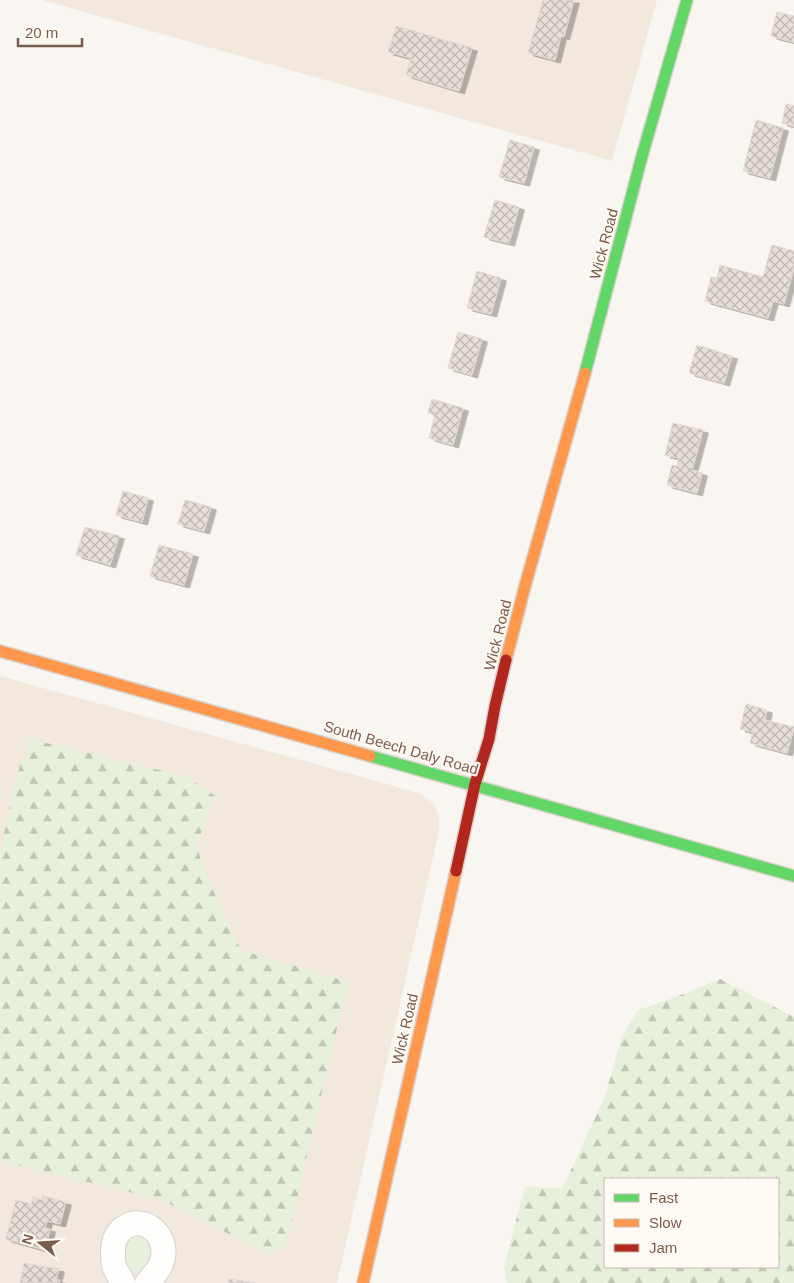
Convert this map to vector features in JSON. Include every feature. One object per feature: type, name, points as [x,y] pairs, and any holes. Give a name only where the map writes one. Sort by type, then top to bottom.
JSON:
[{"type":"street","name":"Wick Road","points":[[363,1283],[475,784],[489,739],[525,586],[582,385],[642,156],[687,0]]},
{"type":"street","name":"South Beech Daly Road","points":[[0,651],[475,784],[794,876]]},
{"type":"street","points":[[123,1283],[114,1266],[113,1246],[116,1235],[127,1225],[136,1223],[146,1224],[154,1230],[162,1241],[161,1263],[147,1283]]},
{"type":"shaded area","points":[[42,0],[657,0],[612,161]]},
{"type":"shaded area","points":[[0,676],[387,784],[423,795],[435,805],[439,816],[439,831],[337,1283],[0,1283]]},
{"type":"green space","points":[[30,739],[188,777],[215,796],[196,847],[213,890],[241,950],[348,982],[285,1249],[267,1253],[162,1200],[0,1161],[0,857],[13,785]]},
{"type":"green space","points":[[720,979],[794,1017],[794,1283],[507,1283],[504,1267],[525,1186],[562,1189],[604,1099],[622,1036],[638,1010]]},
{"type":"green space","points":[[134,1237],[145,1240],[153,1249],[151,1260],[137,1273],[132,1272],[123,1257],[125,1245]]},
{"type":"building","points":[[543,0],[574,0],[564,37],[561,36],[555,60],[528,53]]},
{"type":"building","points":[[777,12],[794,16],[794,42],[771,36]]},
{"type":"building","points":[[396,26],[472,48],[459,91],[406,75],[411,58],[388,52]]},
{"type":"building","points":[[786,104],[794,106],[794,126],[782,123]]},
{"type":"building","points":[[756,120],[783,128],[770,178],[743,171]]},
{"type":"building","points":[[510,140],[534,147],[524,183],[499,177]]},
{"type":"building","points":[[495,200],[519,207],[509,243],[484,237]]},
{"type":"building","points":[[772,245],[794,251],[794,267],[784,304],[773,301],[768,318],[705,301],[711,277],[717,278],[720,265],[763,277]]},
{"type":"building","points":[[477,271],[501,278],[491,314],[467,308]]},
{"type":"building","points":[[458,332],[482,339],[472,375],[448,368]]},
{"type":"building","points":[[697,345],[732,356],[724,383],[689,373]]},
{"type":"building","points":[[432,399],[463,408],[453,445],[429,438],[435,415],[428,413]]},
{"type":"building","points":[[673,423],[703,430],[692,470],[702,473],[697,493],[667,485],[672,465],[677,466],[679,458],[665,455]]},
{"type":"building","points":[[123,491],[148,498],[142,522],[116,515]]},
{"type":"building","points":[[185,500],[211,507],[204,531],[178,524]]},
{"type":"building","points":[[85,527],[119,536],[110,565],[76,555]]},
{"type":"building","points":[[159,545],[193,554],[184,585],[150,576]]},
{"type":"building","points":[[746,704],[767,710],[765,720],[794,727],[787,753],[750,743],[753,732],[740,729]]},
{"type":"building","points":[[43,1196],[66,1202],[60,1224],[47,1221],[45,1228],[50,1229],[45,1250],[6,1239],[16,1200],[31,1204],[33,1197],[42,1200]]},
{"type":"building","points":[[24,1263],[59,1269],[56,1280],[60,1280],[59,1283],[20,1283]]},
{"type":"building","points":[[229,1279],[255,1283],[228,1283]]},
{"type":"traffic: fast","points":[[585,373],[642,156],[687,0]]},
{"type":"traffic: fast","points":[[370,756],[794,876]]},
{"type":"traffic: slow","points":[[506,660],[585,373]]},
{"type":"traffic: slow","points":[[0,651],[370,756]]},
{"type":"traffic: slow","points":[[363,1283],[456,871]]},
{"type":"traffic: jam","points":[[456,871],[475,784],[489,739],[506,660]]}]
